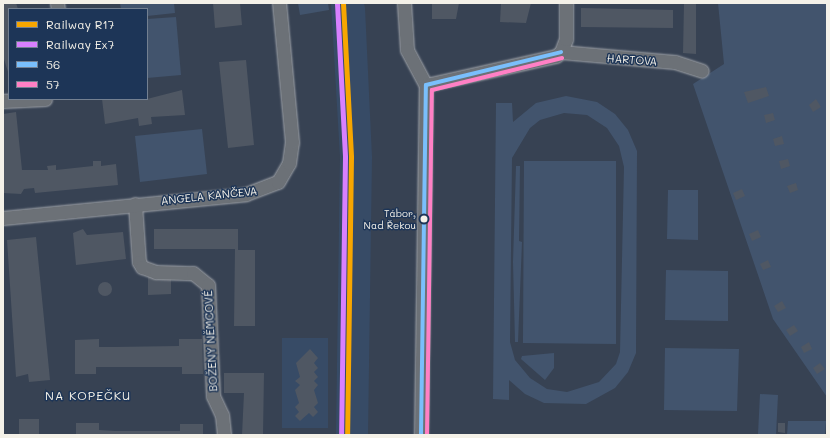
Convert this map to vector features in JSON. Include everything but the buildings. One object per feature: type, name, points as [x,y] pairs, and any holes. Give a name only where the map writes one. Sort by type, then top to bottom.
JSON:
[{"type":"street","name":"ANGELA KANČEVA","points":[[3,218],[246,194],[266,189],[282,178],[289,163],[292,142],[280,3]]},
{"type":"street","points":[[404,3],[408,50],[426,85],[421,435]]},
{"type":"street","points":[[561,52],[566,39],[566,3]]},
{"type":"street","name":"HARTOVA","points":[[426,85],[561,52],[675,62],[702,71]]},
{"type":"street","points":[[3,101],[24,100]]},
{"type":"street","name":"BOŽENY NĚMCOVÉ","points":[[135,204],[139,262],[142,267],[156,272],[193,273],[208,285],[213,396],[222,415],[224,435]]},
{"type":"shaded area","points":[[120,3],[174,3],[175,13],[148,16],[148,8],[121,8]]},
{"type":"shaded area","points":[[298,3],[328,3],[329,10],[300,15]]},
{"type":"shaded area","points":[[331,3],[364,3],[365,8],[372,157],[368,435],[336,435],[340,157]]},
{"type":"shaded area","points":[[718,3],[827,3],[827,397],[773,319],[693,84],[724,64]]},
{"type":"shaded area","points":[[176,17],[181,75],[148,78],[148,19]]},
{"type":"shaded area","points":[[566,96],[597,102],[615,114],[628,130],[637,151],[636,353],[628,372],[615,388],[586,404],[544,403],[525,394],[509,380],[509,400],[493,399],[496,103],[512,103],[513,122],[536,103]],"holes":[[[564,113],[587,115],[607,128],[619,146],[624,167],[620,352],[616,364],[599,382],[567,392],[547,389],[530,378],[515,360],[510,342],[512,158],[530,128],[540,120]]]},
{"type":"shaded area","points":[[202,129],[207,174],[140,182],[135,136]]},
{"type":"shaded area","points":[[524,161],[616,161],[616,344],[523,343]]},
{"type":"shaded area","points":[[516,166],[520,166],[519,241],[522,242],[518,342],[515,342],[513,262]]},
{"type":"shaded area","points":[[668,190],[698,190],[698,240],[667,239]]},
{"type":"shaded area","points":[[666,270],[728,271],[728,321],[665,320]]},
{"type":"shaded area","points":[[282,338],[328,338],[328,428],[282,428]]},
{"type":"shaded area","points":[[665,348],[739,349],[737,411],[664,410]]},
{"type":"shaded area","points":[[554,353],[554,368],[545,380],[521,359],[522,356]]},
{"type":"shaded area","points":[[760,394],[778,395],[776,435],[758,434]]},
{"type":"shaded area","points":[[788,421],[826,421],[825,435],[787,435]]},
{"type":"rail line","name":"Ex7","points":[[337,3],[345,157],[341,435]]},
{"type":"rail line","name":"R17","points":[[343,3],[351,157],[347,435]]},
{"type":"transit line","name":"56","points":[[421,435],[426,85],[561,52]]},
{"type":"transit line","name":"57","points":[[427,435],[432,90],[562,58]]},
{"type":"place","name":"Tábor, Nad Řekou","points":[[424,219]]},
{"type":"district","name":"NA KOPEČKU","points":[[88,396]]}]
